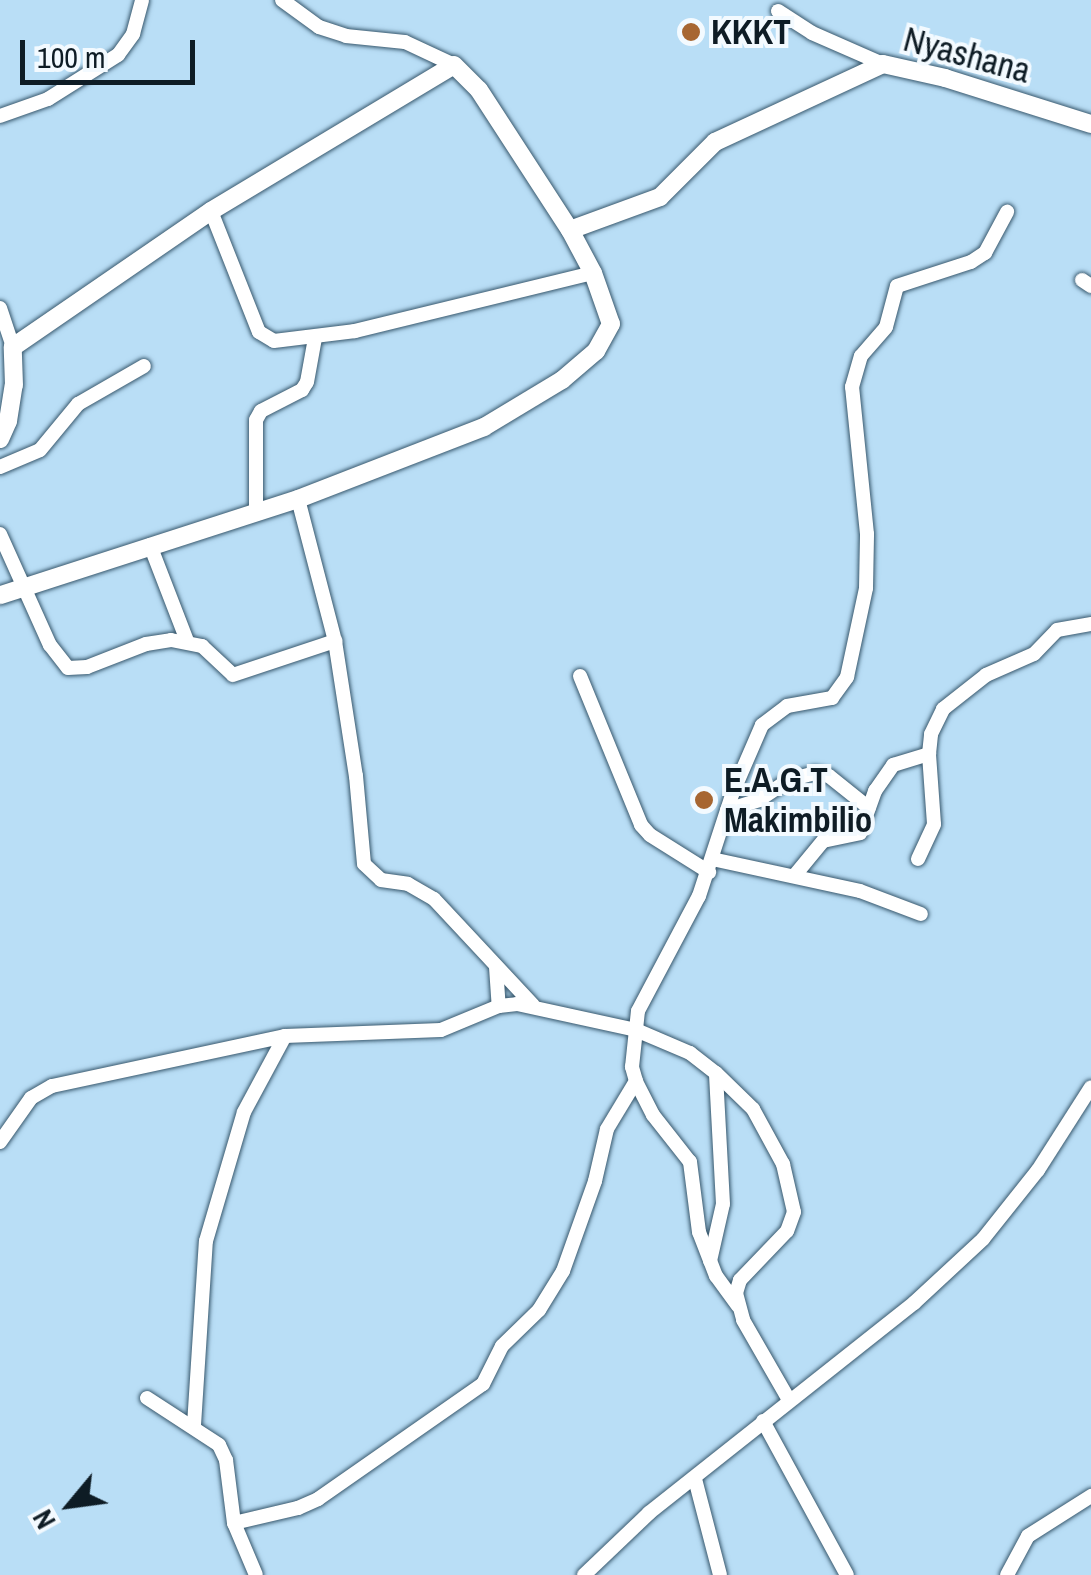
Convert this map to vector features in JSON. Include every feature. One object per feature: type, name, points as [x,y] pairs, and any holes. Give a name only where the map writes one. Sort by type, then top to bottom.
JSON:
[{"type":"street","points":[[0,116],[48,100],[118,55],[134,34],[142,0]]},
{"type":"street","points":[[0,595],[298,499],[484,427],[562,380],[596,351],[610,331],[609,315],[593,273],[570,230],[478,90],[454,65],[405,42],[346,36],[319,27],[282,0]]},
{"type":"street","points":[[778,11],[812,33],[883,64]]},
{"type":"street","name":"Nyashana","points":[[570,230],[660,197],[715,142],[883,64],[946,78],[1091,124]]},
{"type":"street","points":[[13,347],[211,211],[454,65]]},
{"type":"street","points":[[211,211],[264,339],[315,338],[593,273]]},
{"type":"street","points":[[789,1400],[710,1262],[694,1213],[690,1162],[652,1115],[636,1081],[632,1066],[636,1030],[645,994],[676,946],[711,865],[727,810],[762,726],[787,706],[832,698],[847,677],[866,588],[867,534],[852,398],[861,356],[886,327],[897,286],[971,262],[984,253],[1007,212]]},
{"type":"street","points":[[0,308],[13,347],[14,385],[8,421],[0,439]]},
{"type":"street","points":[[256,511],[256,420],[261,411],[302,390],[315,338]]},
{"type":"street","points":[[0,466],[40,450],[78,404],[144,366]]},
{"type":"street","points":[[298,499],[335,641],[356,776],[364,864],[381,880],[408,884],[434,899],[533,1005]]},
{"type":"street","points":[[0,534],[50,645],[68,668],[87,667],[146,644],[187,641],[202,646],[232,675],[335,641]]},
{"type":"street","points":[[150,545],[187,641]]},
{"type":"street","points":[[918,859],[934,824],[929,754],[937,719],[972,684],[1034,654],[1057,630],[1091,624]]},
{"type":"street","points":[[580,676],[641,824],[650,835],[711,865],[795,875],[860,891],[921,914]]},
{"type":"street","points":[[795,875],[823,841],[860,833],[893,765],[929,754]]},
{"type":"street","points":[[727,810],[759,800],[799,775],[815,773],[829,776],[869,808]]},
{"type":"street","points":[[496,966],[499,1006]]},
{"type":"street","points":[[0,1142],[32,1098],[52,1086],[285,1036],[441,1030],[499,1006],[533,1005],[636,1030],[678,1047],[716,1073],[753,1109],[769,1134],[792,1192],[794,1212],[787,1230],[740,1280],[738,1306]]},
{"type":"street","points":[[194,1424],[206,1241],[244,1112],[285,1036]]},
{"type":"street","points":[[710,1262],[723,1204],[716,1073]]},
{"type":"street","points":[[234,1524],[318,1499],[483,1384],[502,1346],[540,1310],[563,1271],[596,1181],[607,1130],[636,1081]]},
{"type":"street","points":[[584,1575],[649,1513],[914,1303],[982,1239],[1038,1170],[1091,1087]]},
{"type":"street","points":[[148,1398],[194,1424],[219,1445],[226,1460],[234,1524],[256,1575]]},
{"type":"street","points":[[763,1421],[847,1575]]},
{"type":"street","points":[[695,1479],[720,1575]]},
{"type":"street","points":[[1007,1575],[1028,1536],[1091,1496]]},
{"type":"place","name":"KKKT","points":[[691,32]]},
{"type":"place","name":"E.A.G.T Makimbilio","points":[[704,800]]}]
